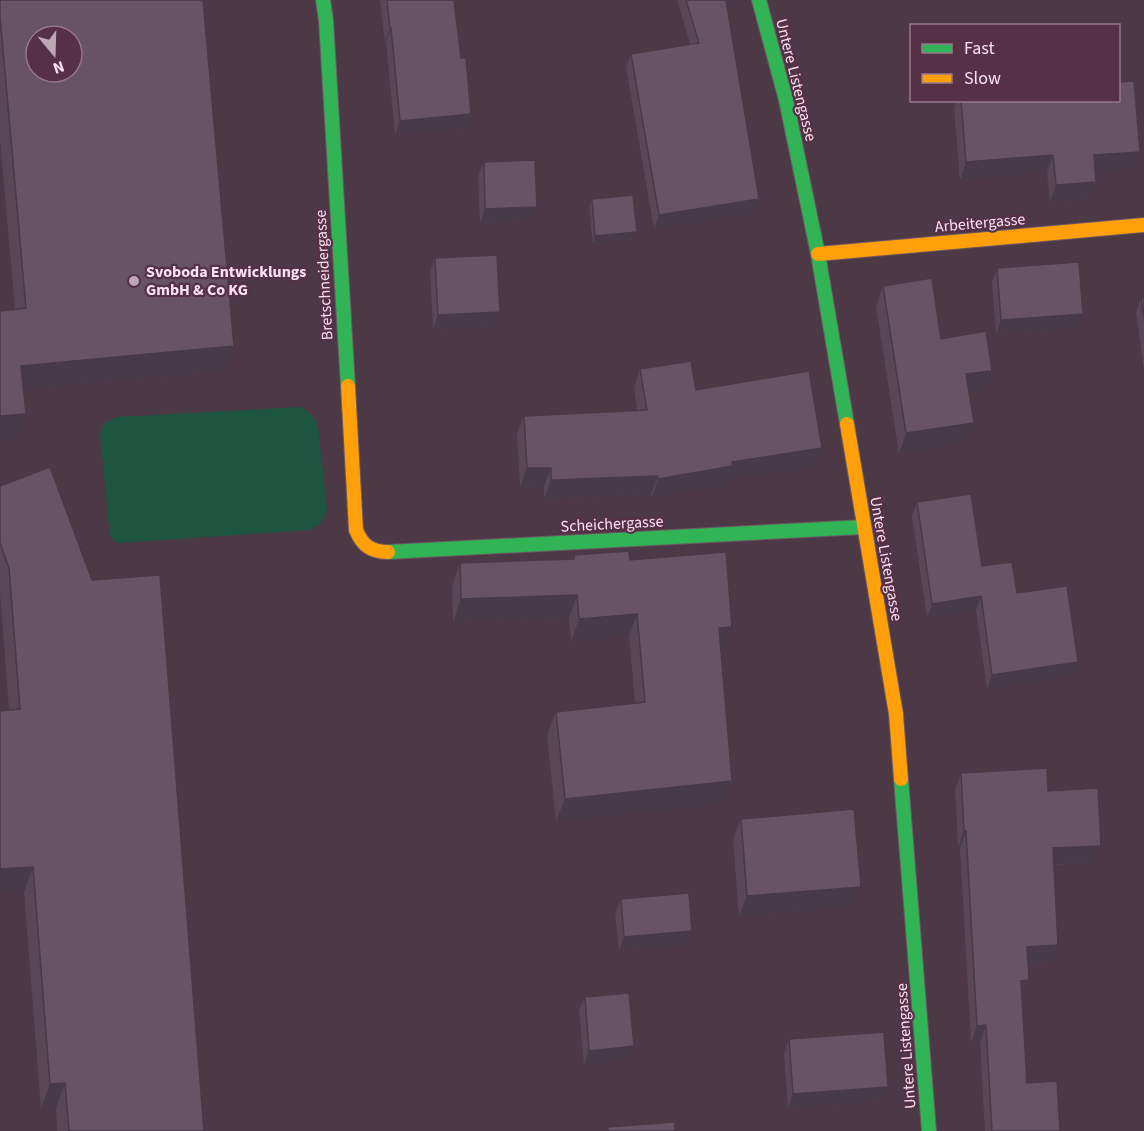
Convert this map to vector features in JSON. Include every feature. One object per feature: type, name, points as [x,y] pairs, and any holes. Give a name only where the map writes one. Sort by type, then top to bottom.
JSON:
[{"type":"street","name":"Bretschneidergasse","points":[[322,0],[327,32],[356,530],[364,546]]},
{"type":"street","name":"Untere Listengasse","points":[[759,0],[786,100],[818,254],[896,714],[929,1131]]},
{"type":"street","name":"Arbeitergasse","points":[[818,254],[1144,225]]},
{"type":"street","name":"Scheichergasse","points":[[364,546],[380,552],[863,527]]},
{"type":"green space","points":[[301,407],[311,414],[318,425],[327,510],[321,523],[311,530],[118,543],[110,536],[100,435],[103,424],[116,417]]},
{"type":"building","points":[[0,0],[203,0],[234,346],[21,366],[26,414],[0,416],[0,311],[26,308]]},
{"type":"building","points":[[387,0],[454,0],[461,58],[466,58],[471,114],[400,121]]},
{"type":"building","points":[[686,0],[726,0],[759,199],[659,215],[631,54],[699,43]]},
{"type":"building","points":[[1134,81],[1140,152],[1094,155],[1096,182],[1056,185],[1053,155],[966,162],[961,102],[1120,102],[1120,82]]},
{"type":"building","points":[[535,160],[537,207],[485,209],[484,162]]},
{"type":"building","points":[[633,195],[637,232],[595,236],[592,199]]},
{"type":"building","points":[[497,255],[500,312],[438,315],[435,258]]},
{"type":"building","points":[[1079,262],[1083,314],[1001,320],[997,268]]},
{"type":"building","points":[[932,278],[941,339],[986,331],[992,371],[966,374],[974,423],[906,433],[883,286]]},
{"type":"building","points":[[1141,298],[1144,298],[1144,319]]},
{"type":"building","points":[[691,361],[696,390],[809,371],[822,448],[732,462],[733,466],[658,479],[658,476],[551,480],[551,468],[527,468],[524,416],[647,410],[640,369]]},
{"type":"building","points":[[50,467],[92,580],[160,575],[204,1131],[69,1131],[65,1083],[50,1084],[33,867],[0,869],[0,711],[20,709],[9,568],[0,543],[0,486]]},
{"type":"building","points":[[971,494],[982,566],[1012,562],[1017,593],[1067,586],[1078,662],[992,675],[981,596],[932,604],[917,502]]},
{"type":"building","points":[[629,551],[630,560],[726,552],[732,627],[719,628],[732,781],[565,799],[556,712],[645,702],[637,614],[579,619],[577,595],[461,599],[460,563],[574,559],[574,555]]},
{"type":"building","points":[[1047,768],[1048,791],[1098,788],[1101,846],[1053,848],[1058,945],[1027,947],[1029,980],[1021,981],[1027,1083],[1057,1081],[1060,1131],[992,1131],[986,1025],[977,1026],[961,773]]},
{"type":"building","points":[[854,809],[861,887],[747,896],[741,819]]},
{"type":"building","points":[[689,893],[692,931],[624,937],[621,899]]},
{"type":"building","points":[[629,993],[634,1046],[589,1051],[585,997]]},
{"type":"building","points":[[884,1032],[888,1087],[793,1094],[789,1039]]},
{"type":"building","points":[[675,1122],[675,1131],[608,1131],[608,1127]]},
{"type":"traffic: fast","points":[[323,0],[348,386]]},
{"type":"traffic: fast","points":[[759,0],[786,100],[818,254],[847,424]]},
{"type":"traffic: fast","points":[[388,552],[863,527]]},
{"type":"traffic: fast","points":[[901,779],[929,1131]]},
{"type":"traffic: slow","points":[[818,254],[1144,225]]},
{"type":"traffic: slow","points":[[348,386],[356,530],[368,547],[388,552]]},
{"type":"traffic: slow","points":[[847,424],[896,714],[901,779]]},
{"type":"place","name":"Svoboda Entwicklungs GmbH & Co KG","points":[[134,281]]}]
